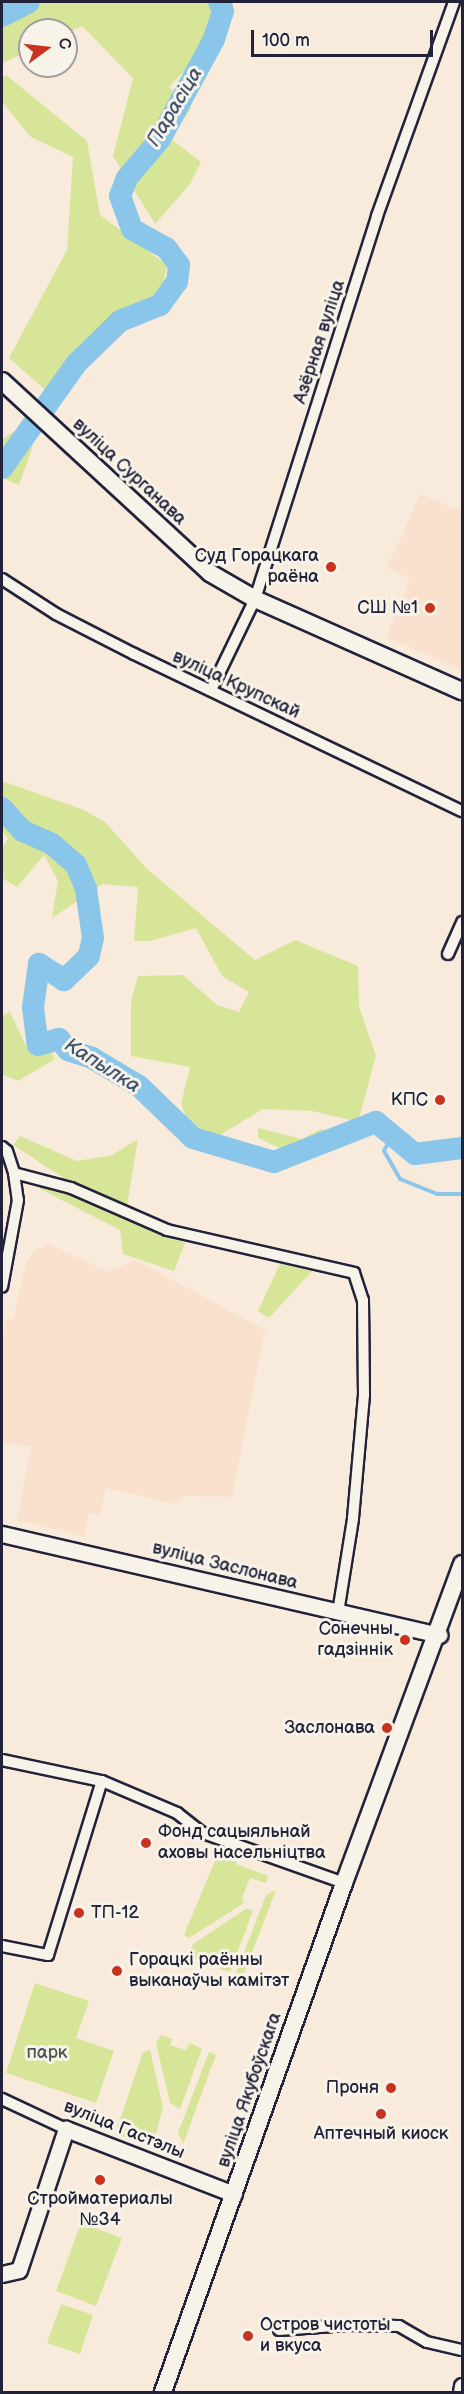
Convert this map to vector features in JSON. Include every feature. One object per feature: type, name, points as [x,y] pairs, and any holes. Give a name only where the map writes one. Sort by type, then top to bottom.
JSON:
[{"type":"main road","name":"вуліца Сурганава","points":[[2,381],[210,573],[255,599],[462,691]]},
{"type":"main road","name":"вуліца Якубоўскага","points":[[163,2392],[344,1883],[439,1635],[462,1564]]},
{"type":"street","name":"Азёрная вуліца","points":[[211,690],[255,599],[377,216],[454,2]]},
{"type":"street","name":"вуліца Крупскай","points":[[2,579],[56,614],[462,811]]},
{"type":"street","points":[[448,954],[462,922]]},
{"type":"street","points":[[2,1148],[7,1151],[14,1173],[18,1200],[2,1287]]},
{"type":"street","points":[[14,1173],[71,1188],[167,1230],[354,1273],[363,1300],[364,1395],[353,1519],[338,1613]]},
{"type":"street","name":"вуліца Заслонава","points":[[2,1534],[439,1635]]},
{"type":"street","points":[[2,1760],[102,1781],[177,1813],[203,1833],[344,1883]]},
{"type":"street","points":[[2,1946],[48,1955],[102,1781]]},
{"type":"street","name":"вуліца Гастэлы","points":[[2,2099],[66,2129],[234,2194]]},
{"type":"street","points":[[2,2274],[18,2270],[66,2129]]},
{"type":"street","points":[[279,2330],[348,2325],[399,2326],[427,2342],[462,2349]]},
{"type":"street","points":[[461,2392],[462,2386]]},
{"type":"shaded area","name":"СШ №1","points":[[420,494],[462,511],[462,670],[386,637],[410,579],[387,568]]},
{"type":"shaded area","points":[[45,1242],[108,1272],[136,1260],[265,1330],[232,1497],[184,1496],[176,1504],[106,1488],[100,1515],[89,1513],[84,1537],[17,1520],[31,1447],[2,1442],[2,1340],[7,1319],[13,1319],[26,1263],[37,1247],[42,1249]]},
{"type":"green space","points":[[2,2],[234,2],[227,26],[169,87],[191,108],[171,139],[201,162],[190,184],[155,224],[113,156],[133,78],[82,26],[78,28],[78,18],[18,18],[18,56],[3,63]]},
{"type":"green space","points":[[6,75],[87,141],[100,215],[167,265],[162,292],[89,337],[51,395],[9,358],[67,250],[73,157],[31,137],[2,102],[2,77]]},
{"type":"green space","points":[[13,432],[33,446],[19,485],[2,478],[2,440]]},
{"type":"green space","points":[[2,781],[84,810],[105,822],[147,869],[255,960],[295,940],[358,966],[359,1007],[376,1056],[358,1122],[312,1111],[263,1109],[218,1136],[191,1129],[181,1104],[190,1067],[131,1056],[131,1002],[138,976],[183,975],[217,1005],[239,1012],[249,992],[222,976],[196,928],[150,941],[134,941],[138,887],[103,884],[52,918],[58,881],[44,855],[17,887],[2,878],[2,848],[8,839],[2,830]]},
{"type":"green space","points":[[10,1012],[28,1050],[51,1050],[55,1059],[18,1081],[2,1074],[2,1016]]},
{"type":"green space","points":[[258,1128],[302,1139],[321,1129],[332,1132],[288,1152],[258,1138]]},
{"type":"green space","points":[[20,1136],[77,1161],[112,1155],[138,1139],[127,1206],[79,1188],[13,1145]]},
{"type":"green space","points":[[42,1184],[185,1243],[174,1271],[123,1254],[120,1230],[40,1189]]},
{"type":"green space","points":[[280,1264],[312,1271],[269,1318],[258,1311]]},
{"type":"green space","points":[[219,1851],[236,1857],[236,1864],[268,1876],[266,1883],[250,1878],[242,1898],[244,1903],[189,1938],[184,1935]]},
{"type":"green space","points":[[276,1890],[243,1976],[236,1973],[266,1895]]},
{"type":"green space","points":[[247,1908],[253,1911],[230,1972],[215,1967],[216,1960],[202,1954],[200,1960],[188,1956],[193,1944]]},
{"type":"green space","name":"парк","points":[[35,1983],[89,2001],[76,2038],[114,2051],[96,2103],[6,2073]]},
{"type":"green space","points":[[161,2035],[172,2039],[170,2045],[186,2050],[190,2043],[202,2049],[180,2109],[170,2103],[156,2043]]},
{"type":"green space","points":[[150,2050],[163,2107],[153,2146],[115,2134],[143,2052]]},
{"type":"green space","points":[[209,2052],[216,2055],[183,2144],[178,2133]]},
{"type":"green space","points":[[81,2223],[122,2238],[96,2306],[56,2291]]},
{"type":"green space","points":[[61,2304],[93,2315],[80,2354],[47,2343]]},
{"type":"waterway","name":"Парасіца","points":[[2,16],[29,2]]},
{"type":"waterway","name":"Парасіца","points":[[2,468],[77,363],[120,321],[160,305],[177,282],[179,265],[166,248],[132,229],[120,196],[127,178],[160,139],[214,39],[223,11],[219,2]]},
{"type":"waterway","name":"Капылка","points":[[2,808],[23,831],[52,844],[76,865],[86,889],[93,938],[89,956],[64,980],[39,964],[33,1007],[38,1045],[59,1039],[68,1050],[92,1058],[139,1086],[193,1138],[274,1162],[376,1122],[415,1154],[462,1148]]},
{"type":"waterway","points":[[392,1137],[384,1151],[400,1179],[437,1194],[462,1194]]},
{"type":"place","name":"Суд Горацкага раёна","points":[[331,567]]},
{"type":"place","name":"СШ №1","points":[[430,608]]},
{"type":"place","name":"КПС","points":[[440,1100]]},
{"type":"place","name":"Сонечны гадзіннік","points":[[405,1640]]},
{"type":"place","name":"Заслонава","points":[[387,1728]]},
{"type":"place","name":"Фонд сацыяльнай аховы насельніцтва","points":[[146,1843]]},
{"type":"place","name":"ТП-12","points":[[79,1913]]},
{"type":"place","name":"Горацкі раённы выканаўчы камітэт","points":[[117,1971]]},
{"type":"place","name":"Проня","points":[[391,2088]]},
{"type":"place","name":"Аптечный киоск","points":[[381,2114]]},
{"type":"place","name":"Стройматериалы №34","points":[[100,2180]]},
{"type":"place","name":"Остров чистоты и вкуса","points":[[248,2336]]}]
